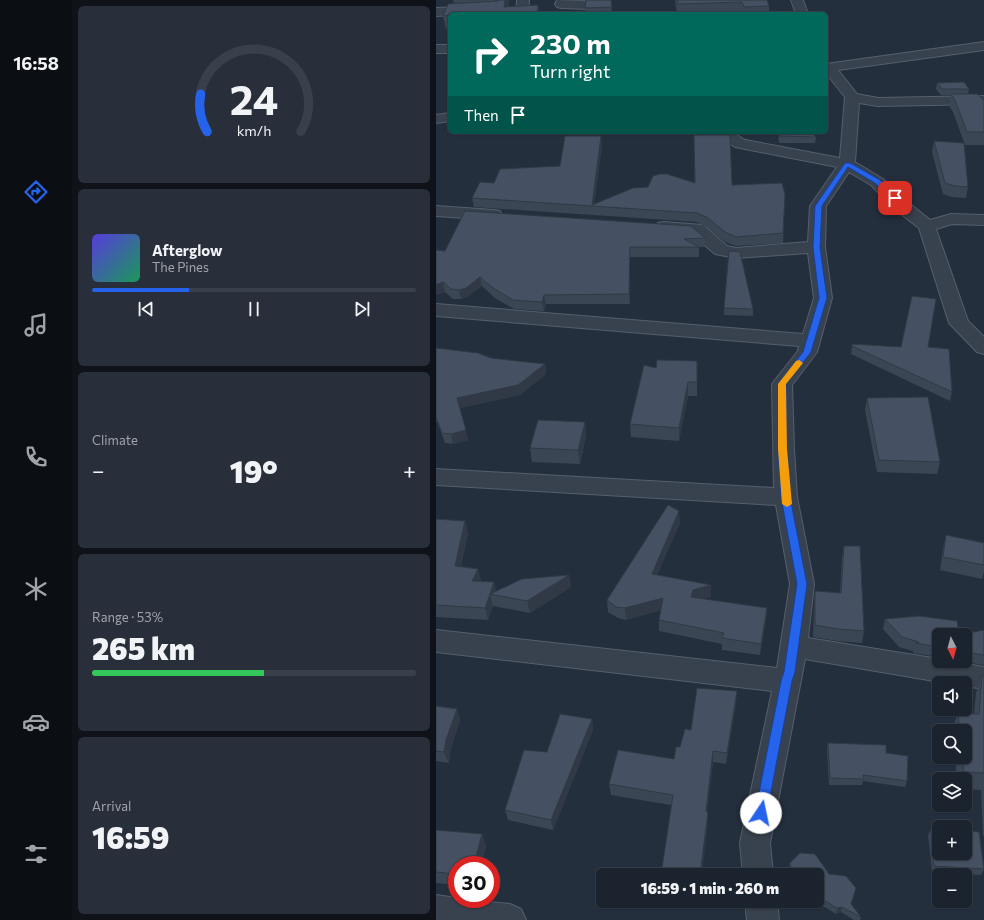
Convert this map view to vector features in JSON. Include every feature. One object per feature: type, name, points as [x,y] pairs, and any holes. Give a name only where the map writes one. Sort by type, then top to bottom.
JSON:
[{"type":"street","points":[[436,12],[496,9],[498,0]]},
{"type":"street","points":[[522,12],[523,0]]},
{"type":"street","points":[[563,0],[561,4],[589,5]]},
{"type":"street","points":[[797,0],[801,12]]},
{"type":"street","points":[[828,68],[984,46]]},
{"type":"street","points":[[436,49],[448,49]]},
{"type":"street","points":[[828,69],[852,97],[878,102],[984,100]]},
{"type":"street","points":[[757,868],[755,843],[790,672],[802,584],[786,497],[783,449],[782,384],[807,352],[823,298],[816,247],[818,206],[847,164],[852,97]]},
{"type":"street","points":[[436,119],[448,117]]},
{"type":"street","points":[[725,134],[740,144],[847,164],[877,182],[927,226],[959,323],[984,348]]},
{"type":"street","points":[[436,211],[507,216]]},
{"type":"street","points":[[927,226],[951,219],[984,220]]},
{"type":"street","points":[[650,226],[697,229],[721,250],[736,253],[816,247]]},
{"type":"street","points":[[436,310],[810,341]]},
{"type":"street","points":[[959,323],[984,323]]},
{"type":"street","points":[[436,477],[786,497]]},
{"type":"street","points":[[436,641],[787,681]]},
{"type":"street","points":[[793,646],[984,678]]},
{"type":"street","points":[[762,908],[763,920]]},
{"type":"street","points":[[436,911],[510,920]]},
{"type":"building","points":[[505,0],[504,7],[538,5],[537,12],[448,12],[448,15],[443,16],[448,4]]},
{"type":"building","points":[[586,0],[611,0],[612,7],[585,8]]},
{"type":"building","points":[[677,0],[767,0],[769,6],[744,7],[742,2],[678,4]]},
{"type":"building","points":[[964,82],[969,89],[942,89],[937,83]]},
{"type":"building","points":[[951,94],[978,94],[984,101],[984,132],[967,132],[955,100]]},
{"type":"building","points":[[779,134],[813,134],[816,137],[779,136]]},
{"type":"building","points":[[694,135],[730,136],[732,185],[782,183],[785,194],[783,233],[736,237],[725,232],[708,218],[697,213],[472,198],[480,182],[494,183],[500,169],[560,166],[565,136],[601,136],[592,205],[633,188],[648,187],[653,176],[660,174],[667,174],[695,183]]},
{"type":"building","points":[[934,141],[964,143],[968,187],[955,186],[945,183]]},
{"type":"building","points":[[465,211],[691,226],[705,238],[684,239],[699,247],[630,247],[629,294],[544,295],[542,302],[513,300],[493,288],[480,277],[466,288],[459,290],[451,289],[443,282],[436,285],[436,250],[445,251]]},
{"type":"building","points":[[729,251],[740,252],[753,309],[724,308]]},
{"type":"building","points":[[912,296],[936,299],[928,347],[949,349],[952,392],[852,346],[852,344],[901,347]]},
{"type":"building","points":[[436,348],[478,353],[491,358],[545,364],[518,385],[457,398],[466,430],[451,434],[442,433],[436,417]]},
{"type":"building","points":[[657,360],[697,361],[697,382],[688,382],[679,428],[630,424],[644,365],[656,368]]},
{"type":"building","points":[[928,397],[940,462],[879,460],[867,398]]},
{"type":"building","points":[[538,420],[585,422],[578,450],[530,448]]},
{"type":"building","points":[[668,505],[679,511],[652,574],[711,585],[693,590],[691,597],[767,608],[761,644],[722,638],[724,633],[659,620],[663,598],[625,608],[616,607],[607,600]]},
{"type":"building","points":[[436,519],[465,521],[455,566],[478,569],[472,581],[494,582],[485,608],[436,605]]},
{"type":"building","points":[[946,535],[984,543],[984,565],[943,557]]},
{"type":"building","points":[[844,546],[860,546],[864,631],[815,625],[815,591],[841,593]]},
{"type":"building","points":[[569,575],[527,601],[490,594],[522,579]]},
{"type":"building","points":[[919,616],[957,621],[958,628],[932,628],[932,646],[915,643],[919,642],[902,637],[885,619]]},
{"type":"building","points":[[984,630],[984,655],[972,653],[972,632]]},
{"type":"building","points":[[982,676],[984,676],[984,773],[964,772],[963,764],[972,764],[972,724],[959,724],[958,716],[972,716],[972,714],[979,714]]},
{"type":"building","points":[[697,688],[737,691],[727,753],[713,751],[706,811],[708,812],[701,868],[662,868],[673,795],[609,784],[618,750],[674,759],[676,747],[680,747],[685,729],[691,730]]},
{"type":"building","points":[[436,706],[457,709],[446,740],[444,752],[436,751]]},
{"type":"building","points":[[560,714],[592,719],[551,820],[505,810],[524,750],[547,752]]},
{"type":"building","points":[[828,743],[886,745],[886,753],[908,756],[907,781],[863,775],[864,779],[830,778]]},
{"type":"building","points":[[436,830],[482,834],[476,856],[448,856],[448,873],[436,872]]},
{"type":"building","points":[[972,832],[979,832],[984,869],[934,866],[934,860],[972,860]]},
{"type":"building","points":[[800,853],[815,854],[829,874],[846,876],[856,888],[851,904],[861,917],[842,907],[837,908],[824,900],[824,868],[791,868],[790,863]]},
{"type":"slow traffic","points":[[787,504],[783,449],[782,384],[799,363]]},
{"type":"route","points":[[761,813],[790,672],[802,584],[786,497],[783,449],[782,384],[807,352],[823,298],[816,247],[818,206],[847,164],[877,182],[895,198]]}]
